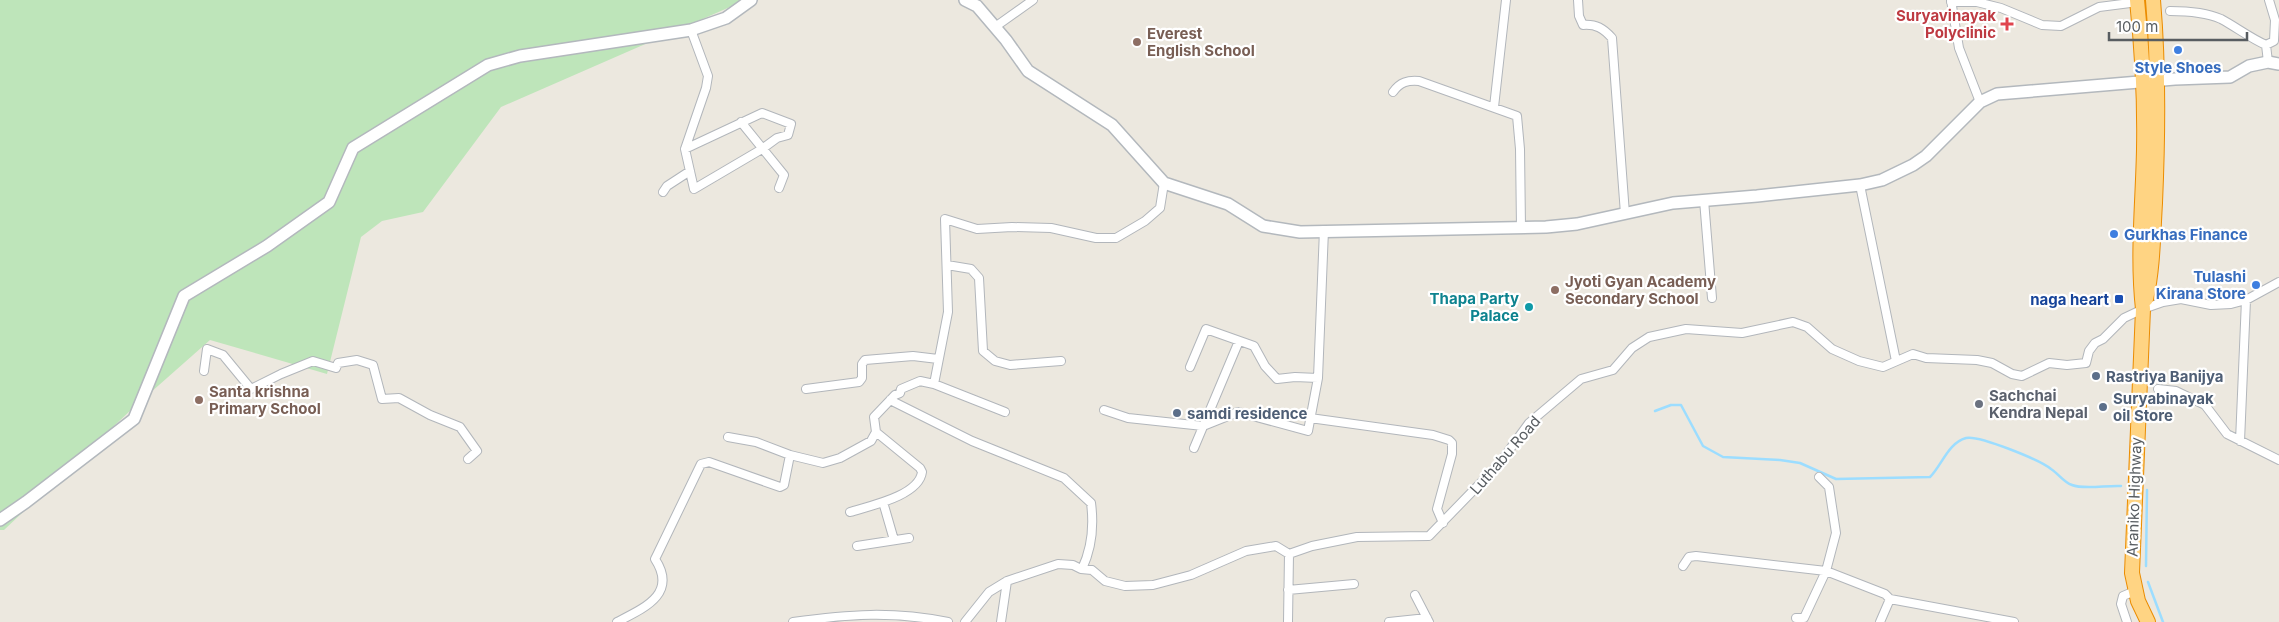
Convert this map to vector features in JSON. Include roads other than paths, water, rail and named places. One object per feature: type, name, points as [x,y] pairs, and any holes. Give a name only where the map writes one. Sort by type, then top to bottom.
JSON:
[{"type":"highway","name":"Araniko Highway","points":[[2143,309],[2150,284],[2153,245],[2158,80],[2152,0]]},
{"type":"highway","name":"Araniko Highway","points":[[2138,1],[2144,150],[2140,282],[2143,309],[2132,573],[2135,591],[2148,622]]},
{"type":"main road","points":[[0,520],[134,419],[184,296],[267,246],[328,202],[353,148],[488,65],[520,56],[691,30],[726,18],[751,0]]},
{"type":"main road","points":[[966,0],[977,6],[1028,71],[1112,126],[1164,183],[1228,204],[1263,226],[1300,232],[1324,230],[1521,228],[1577,224],[1673,203],[1860,184],[1882,180],[1913,165],[1926,156],[1980,102],[1997,94],[2158,80],[2230,77],[2249,66],[2274,63]]},
{"type":"street","points":[[995,27],[1033,0]]},
{"type":"street","points":[[1494,107],[1506,0]]},
{"type":"street","points":[[1578,0],[1579,16],[1583,25],[1593,24],[1604,29],[1612,38],[1625,214]]},
{"type":"street","points":[[2266,45],[2274,41],[2275,20],[2269,0]]},
{"type":"street","points":[[1980,102],[1959,48],[1951,1],[1977,2],[2001,8],[2042,25],[2061,26],[2099,7],[2138,1]]},
{"type":"street","points":[[2170,11],[2195,11],[2220,19],[2250,38],[2266,45],[2274,63]]},
{"type":"street","points":[[686,149],[762,113],[791,124],[788,135],[777,138],[762,150],[694,189],[686,149],[706,88],[708,76],[691,30]]},
{"type":"street","points":[[1393,92],[1403,82],[1419,81],[1517,116],[1520,149],[1521,228]]},
{"type":"street","points":[[741,122],[762,150],[784,174],[779,188]]},
{"type":"street","points":[[663,192],[667,186],[690,171]]},
{"type":"street","points":[[934,384],[948,312],[945,219],[978,229],[1012,227],[1051,228],[1096,238],[1116,238],[1145,221],[1160,208],[1164,183]]},
{"type":"street","points":[[1860,184],[1896,361]]},
{"type":"street","points":[[1704,200],[1712,298]]},
{"type":"street","points":[[1104,410],[1128,418],[1203,426],[1238,412],[1308,431],[1318,378],[1324,230]]},
{"type":"street","points":[[947,265],[971,269],[979,278],[983,351],[995,361],[1010,364],[1061,361]]},
{"type":"street","points":[[2143,309],[2181,299],[2211,305],[2231,304],[2246,300],[2279,282]]},
{"type":"street","points":[[2240,441],[2246,300]]},
{"type":"street","name":"Luthabu Road","points":[[1288,554],[1312,546],[1356,537],[1429,536],[1499,464],[1529,422],[1581,379],[1613,370],[1632,348],[1649,337],[1686,329],[1742,333],[1793,322],[1807,327],[1832,349],[1859,361],[1883,367],[1913,354],[1926,358],[1976,360],[1992,363],[2012,374],[2022,376],[2049,363],[2067,365],[2086,363],[2089,351],[2095,343],[2103,339],[2124,318],[2143,309]]},
{"type":"street","points":[[1190,367],[1206,329],[1254,346],[1265,366],[1277,379],[1295,377],[1318,378]]},
{"type":"street","points":[[1194,448],[1239,341]]},
{"type":"street","points":[[204,371],[206,349],[224,355],[251,389],[313,361],[336,368],[338,363],[357,360],[373,365],[382,399],[398,398],[430,416],[460,427],[477,451],[468,459]]},
{"type":"street","points":[[806,389],[859,382],[862,378],[862,364],[865,360],[914,356],[938,359]]},
{"type":"street","points":[[728,438],[756,442],[790,455],[823,463],[840,458],[871,441],[876,432],[874,417],[894,395],[900,393],[901,389],[920,381],[934,384],[1006,412]]},
{"type":"street","points":[[2158,389],[2176,391],[2205,405],[2226,434],[2279,460]]},
{"type":"street","points":[[890,400],[972,441],[1064,478],[1091,503],[1092,538],[1090,553],[1082,569]]},
{"type":"street","points":[[1310,418],[1433,435],[1449,440],[1452,443],[1452,454],[1436,510],[1443,523]]},
{"type":"street","points":[[850,512],[892,499],[915,485],[921,478],[922,472],[876,432]]},
{"type":"street","points":[[617,622],[647,607],[663,586],[664,579],[656,559],[657,555],[701,464],[709,462],[780,487],[784,485],[790,455]]},
{"type":"street","points":[[1796,618],[1804,618],[1826,571],[1836,533],[1830,487],[1819,477]]},
{"type":"street","points":[[884,502],[894,540]]},
{"type":"street","points":[[857,546],[909,538]]},
{"type":"street","points":[[965,622],[989,592],[1008,581],[1058,564],[1073,564],[1082,569],[1092,570],[1105,581],[1125,586],[1153,585],[1191,575],[1246,551],[1276,546],[1288,554],[1288,622]]},
{"type":"street","points":[[1683,566],[1689,557],[1696,556],[1826,571],[1885,594],[1890,599],[2014,622]]},
{"type":"street","points":[[1001,622],[1008,581]]},
{"type":"street","points":[[1288,590],[1354,584]]},
{"type":"street","points":[[2127,622],[2121,604],[2123,596],[2135,591]]},
{"type":"street","points":[[1389,622],[1428,620],[1415,595]]},
{"type":"street","points":[[1880,622],[1890,599]]},
{"type":"street","points":[[793,622],[875,614],[948,622]]},
{"type":"waterway","points":[[1655,411],[1671,405],[1681,405],[1703,446],[1723,457],[1800,463],[1836,479],[1930,477],[1954,445],[1966,438],[1973,438],[1996,444],[2035,460],[2051,469],[2072,485],[2083,487],[2121,486]]},
{"type":"waterway","points":[[2146,566],[2147,490]]},
{"type":"waterway","points":[[2148,582],[2163,622]]},
{"type":"place","name":"Suryavinayak Polyclinic","points":[[2007,24]]},
{"type":"place","name":"Everest English School","points":[[1137,42]]},
{"type":"place","name":"Style Shoes","points":[[2178,50]]},
{"type":"place","name":"Gurkhas Finance","points":[[2114,234]]},
{"type":"place","name":"Tulashi Kirana Store","points":[[2256,285]]},
{"type":"place","name":"Jyoti Gyan Academy Secondary School","points":[[1555,290]]},
{"type":"place","name":"naga heart","points":[[2119,299]]},
{"type":"place","name":"Thapa Party Palace","points":[[1529,307]]},
{"type":"place","name":"Rastriya Banijya","points":[[2096,376]]},
{"type":"place","name":"Santa krishna Primary School","points":[[199,400]]},
{"type":"place","name":"Sachchai Kendra Nepal","points":[[1979,404]]},
{"type":"place","name":"Suryabinayak oil Store","points":[[2103,407]]},
{"type":"place","name":"samdi residence","points":[[1177,413]]}]
